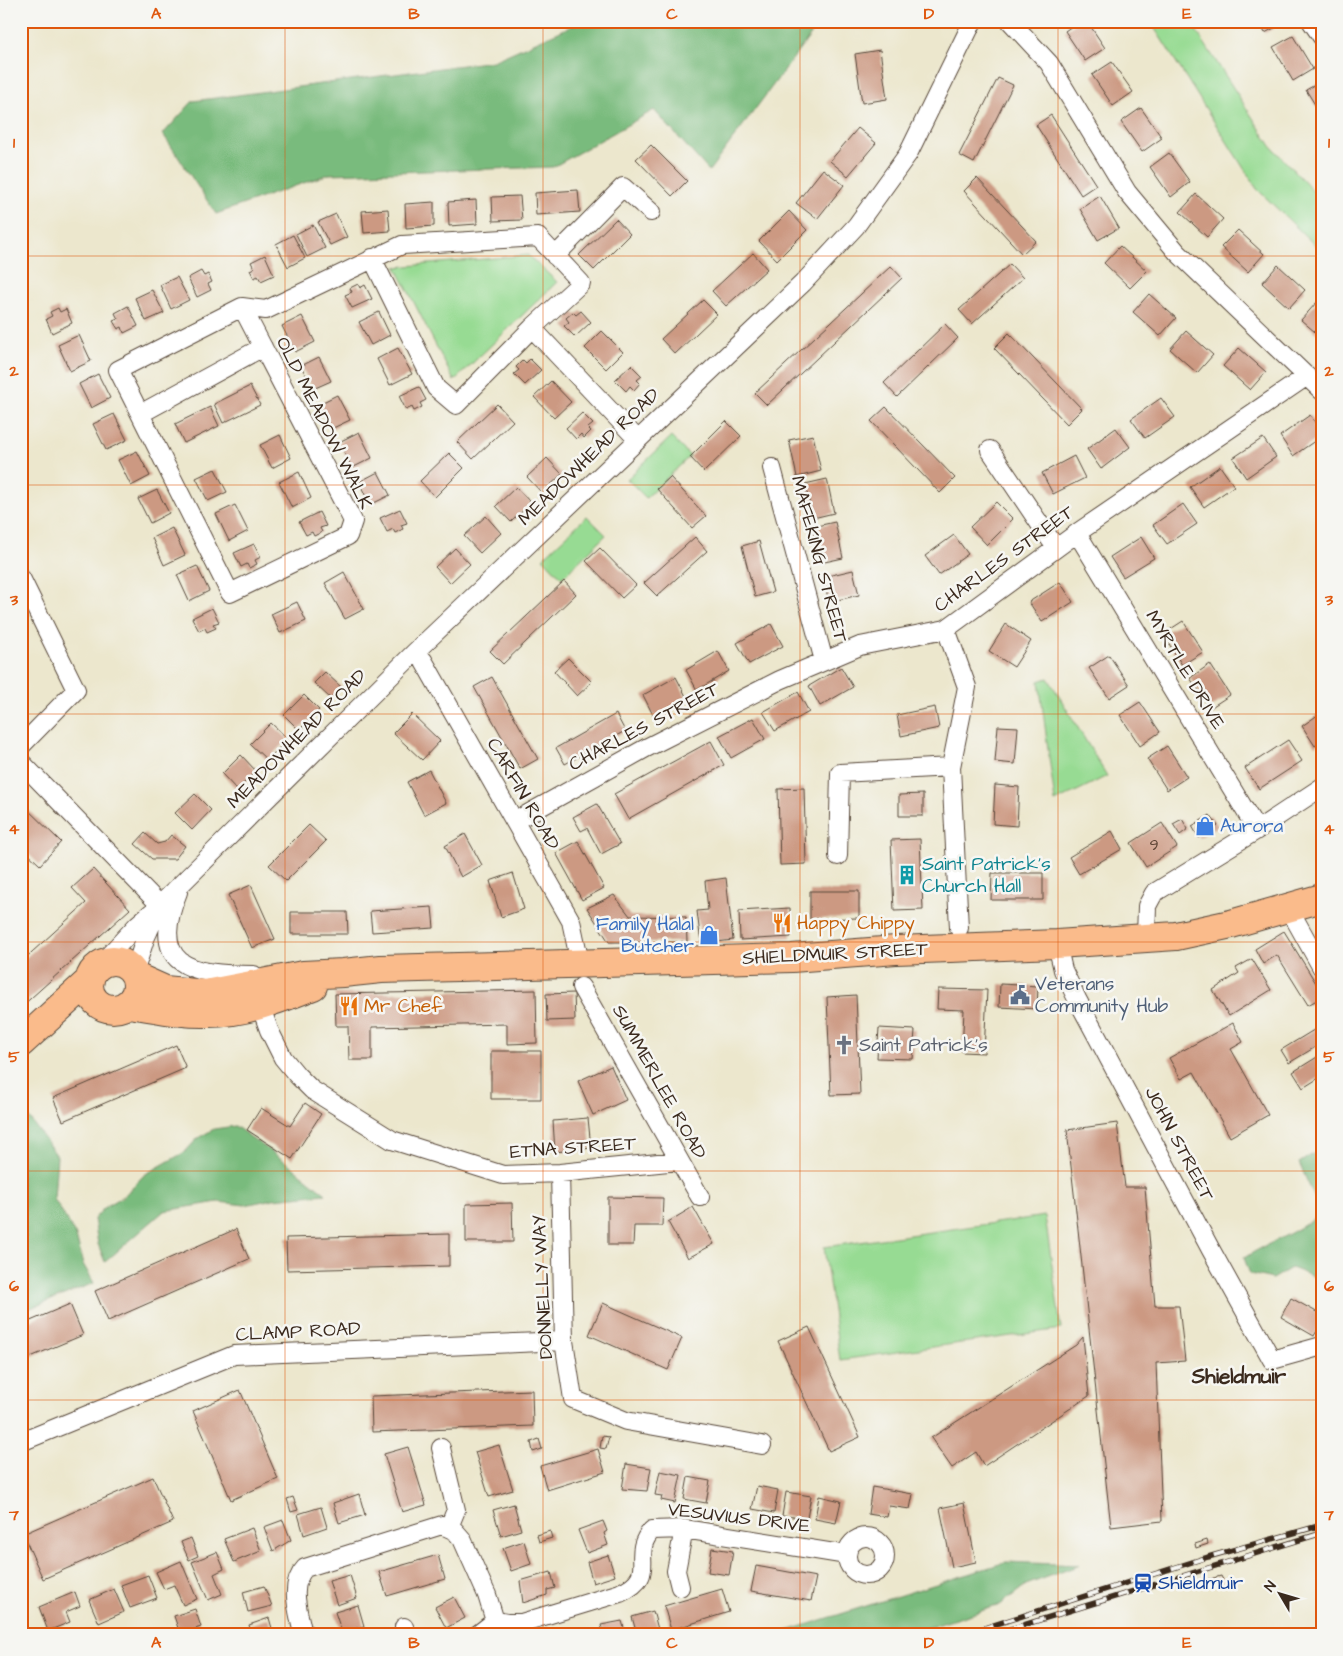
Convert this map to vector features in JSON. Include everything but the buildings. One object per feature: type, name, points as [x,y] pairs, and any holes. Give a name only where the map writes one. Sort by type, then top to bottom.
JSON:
[{"type":"main road","name":"SHIELDMUIR STREET","points":[[135,975],[156,987],[184,994],[257,995],[303,975],[343,974],[382,969],[580,975],[896,950],[1057,944],[1176,936],[1231,924],[1322,898]]},
{"type":"main road","points":[[113,961],[129,967],[135,975],[137,989],[116,1006],[25,1039],[94,973],[113,961]]},
{"type":"main road","points":[[94,973],[91,994],[95,1001],[116,1006]]},
{"type":"main road","name":"SHIELDMUIR STREET","points":[[116,1006],[203,1013],[257,995],[343,974]]},
{"type":"street","name":"MEADOWHEAD ROAD","points":[[94,973],[138,924],[160,905],[415,652],[803,282],[856,226],[908,154],[973,21]]},
{"type":"street","points":[[1010,21],[1048,63],[1127,192],[1170,244],[1322,391]]},
{"type":"street","points":[[1311,21],[1322,38]]},
{"type":"street","points":[[555,256],[623,187],[651,212]]},
{"type":"street","points":[[242,307],[266,310],[372,258],[402,245],[538,237],[581,283],[532,328],[456,405],[436,388],[372,258]]},
{"type":"street","name":"OLD MEADOW WALK","points":[[242,307],[353,521],[348,536],[230,593],[118,370],[242,307]]},
{"type":"street","points":[[532,328],[638,440]]},
{"type":"street","points":[[140,414],[263,347]]},
{"type":"street","name":"CHARLES STREET","points":[[515,821],[646,748],[780,680],[860,646],[946,630],[1077,533],[1307,376]]},
{"type":"street","points":[[990,450],[1056,548]]},
{"type":"street","name":"MAFEKING STREET","points":[[772,468],[824,661]]},
{"type":"street","name":"MYRTLE DRIVE","points":[[1077,533],[1257,830]]},
{"type":"street","points":[[21,578],[76,690],[21,746]]},
{"type":"street","points":[[946,630],[967,687],[952,767],[959,928]]},
{"type":"street","name":"CARFIN ROAD","points":[[415,652],[423,660],[571,921],[580,975]]},
{"type":"street","points":[[21,762],[160,905]]},
{"type":"street","points":[[838,856],[840,773],[952,767]]},
{"type":"street","points":[[1146,937],[1148,906],[1154,893],[1257,830],[1322,787]]},
{"type":"street","name":"MEADOWHEAD ROAD","points":[[181,884],[169,915],[168,940],[179,960],[190,968],[231,975],[303,975]]},
{"type":"street","name":"MEADOWHEAD ROAD","points":[[135,975],[151,923],[160,905]]},
{"type":"street","points":[[1288,907],[1322,968]]},
{"type":"street","name":"JOHN STREET","points":[[1057,944],[1063,970],[1082,1008],[1272,1360],[1322,1346]]},
{"type":"street","name":"SUMMERLEE ROAD","points":[[580,975],[678,1161],[700,1197]]},
{"type":"street","name":"ETNA STREET","points":[[257,995],[283,1058],[296,1075],[312,1090],[392,1140],[502,1175],[560,1172],[678,1161]]},
{"type":"street","name":"DONNELLY WAY","points":[[560,1172],[564,1341],[573,1399],[626,1421],[762,1445]]},
{"type":"street","name":"CLAMP ROAD","points":[[21,1442],[234,1355],[564,1341]]},
{"type":"street","points":[[441,1448],[456,1510],[449,1527]]},
{"type":"street","points":[[303,1635],[295,1587],[296,1579],[305,1568],[442,1525],[449,1527],[462,1538],[487,1595],[496,1621],[477,1635]]},
{"type":"street","points":[[680,1587],[676,1572],[684,1529]]},
{"type":"street","name":"VESUVIUS DRIVE","points":[[496,1621],[507,1624],[521,1622],[620,1593],[634,1586],[642,1576],[643,1564],[640,1550],[644,1538],[652,1530],[684,1529],[847,1555]]},
{"type":"green space","points":[[583,21],[821,21],[709,171],[654,110],[553,167],[329,174],[216,214],[163,134],[193,101],[493,61]]},
{"type":"green space","points":[[1150,21],[1190,21],[1271,146],[1322,201],[1322,252],[1257,189]]},
{"type":"green space","points":[[528,255],[557,282],[454,381],[396,267]]},
{"type":"green space","points":[[671,437],[690,456],[646,498],[627,479]]},
{"type":"green space","points":[[587,516],[606,535],[562,578],[543,558]]},
{"type":"green space","points":[[1048,678],[1107,776],[1055,802],[1039,681]]},
{"type":"green space","points":[[24,1111],[57,1156],[54,1199],[76,1236],[83,1264],[94,1283],[21,1312],[21,1112]]},
{"type":"green space","points":[[235,1126],[290,1165],[326,1194],[273,1199],[245,1205],[218,1202],[164,1211],[105,1262],[98,1244],[94,1219],[105,1207],[124,1196],[144,1175],[185,1152],[198,1138],[214,1129]]},
{"type":"green space","points":[[1322,1148],[1322,1280],[1291,1268],[1273,1279],[1250,1274],[1244,1258],[1303,1226],[1321,1212],[1299,1163]]},
{"type":"green space","points":[[1045,1216],[1061,1329],[840,1360],[824,1247]]},
{"type":"green space","points":[[1006,1562],[1080,1565],[1026,1585],[1000,1605],[905,1635],[774,1635]]},
{"type":"railway","points":[[962,1635],[1208,1557],[1322,1525]]},
{"type":"railway","points":[[991,1635],[1322,1533]]},
{"type":"place","name":"Aurora","points":[[1205,826]]},
{"type":"place","name":"Saint Patrick's Church Hall","points":[[907,875]]},
{"type":"place","name":"Happy Chippy","points":[[782,923]]},
{"type":"place","name":"Family Halal Butcher","points":[[709,935]]},
{"type":"place","name":"Veterans Community Hub","points":[[1020,995]]},
{"type":"place","name":"Mr Chef","points":[[349,1006]]},
{"type":"place","name":"Saint Patrick's","points":[[844,1045]]},
{"type":"place","name":"Shieldmuir","points":[[1143,1583]]},
{"type":"district","name":"Shieldmuir","points":[[1239,1376]]}]
